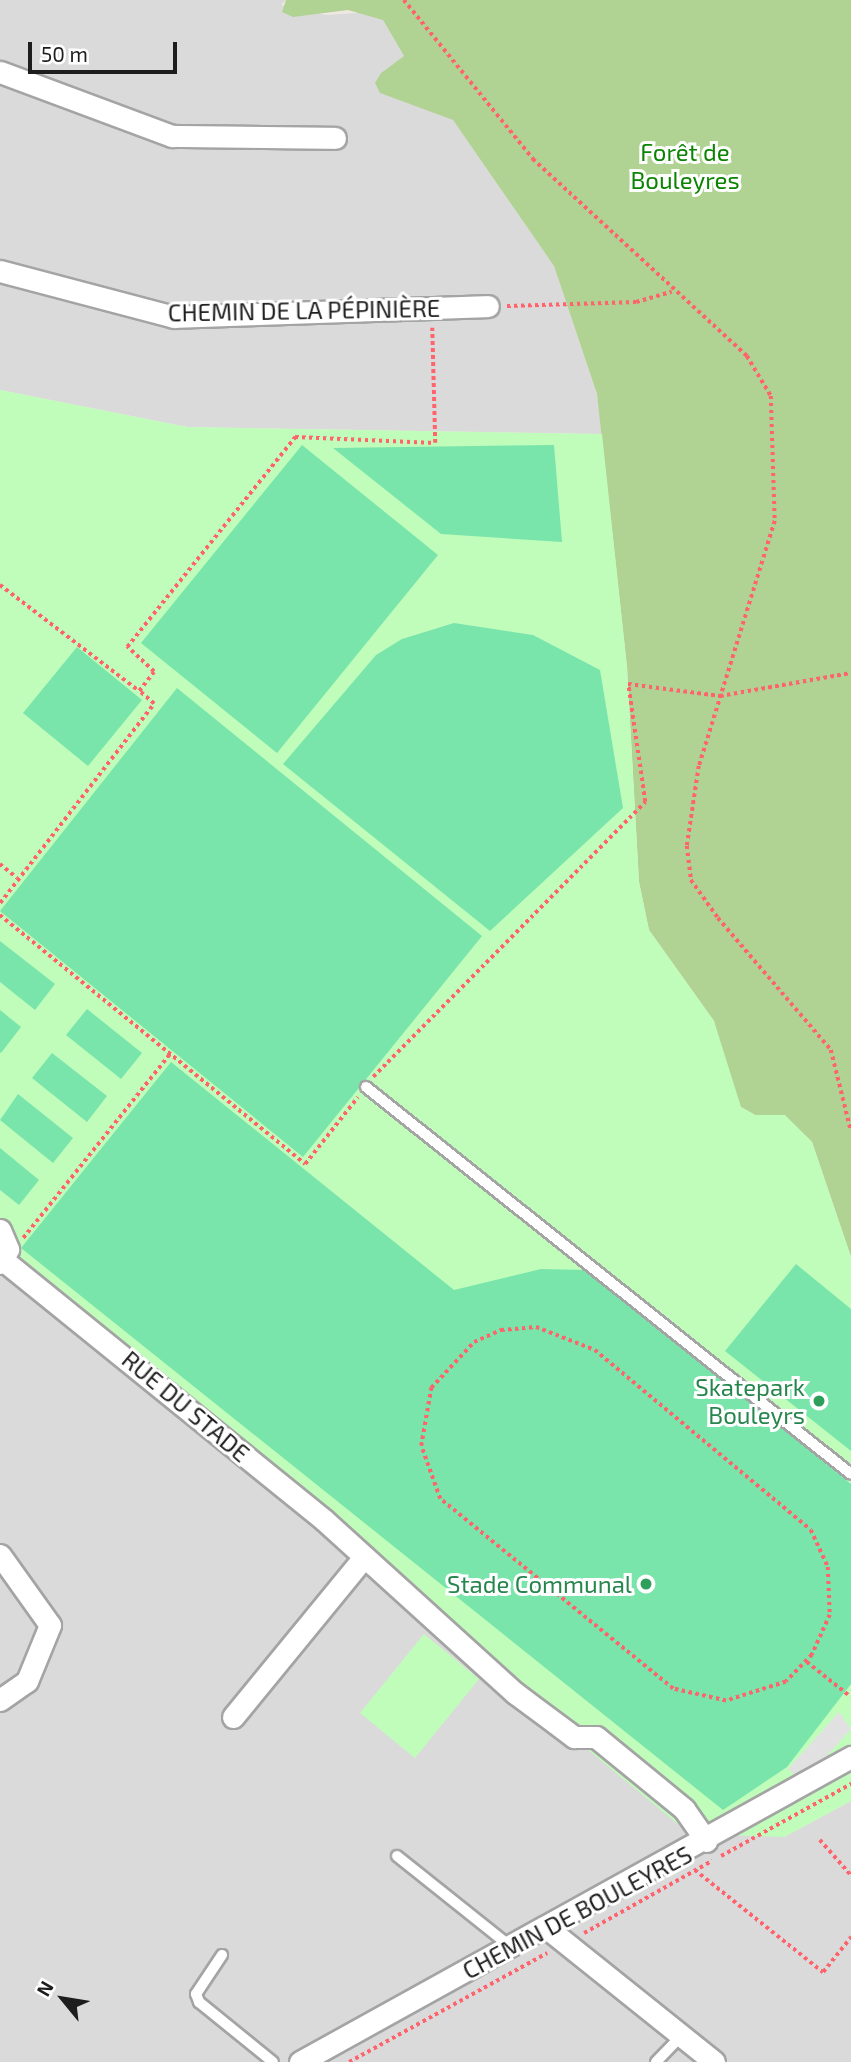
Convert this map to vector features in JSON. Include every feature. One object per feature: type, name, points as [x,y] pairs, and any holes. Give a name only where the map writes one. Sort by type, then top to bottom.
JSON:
[{"type":"street","points":[[0,72],[172,136],[335,138]]},
{"type":"street","name":"CHEMIN DE LA PÉPINIÈRE","points":[[0,271],[174,317],[488,306]]},
{"type":"street","name":"RUE DU STADE","points":[[0,1230],[8,1243],[2,1261],[364,1557],[515,1693],[574,1737],[596,1737],[684,1809],[706,1841]]},
{"type":"street","points":[[0,1555],[50,1625],[27,1681],[0,1700]]},
{"type":"street","points":[[233,1717],[364,1557]]},
{"type":"street","name":"CHEMIN DE BOULEYRES","points":[[300,2062],[706,1841],[851,1757]]},
{"type":"street","points":[[547,1928],[714,2062]]},
{"type":"lane","points":[[366,1087],[851,1474]]},
{"type":"lane","points":[[397,1856],[511,1947]]},
{"type":"lane","points":[[222,1955],[196,1994],[199,2002],[272,2062]]},
{"type":"lane","points":[[656,2062],[681,2036]]},
{"type":"path","points":[[404,0],[533,159],[672,292],[747,356],[771,396],[775,521],[720,696],[692,806],[691,880],[747,958],[831,1050],[851,1131]]},
{"type":"path","points":[[488,306],[636,302],[672,292]]},
{"type":"path","points":[[139,691],[155,672],[127,647],[295,437],[435,443],[431,309]]},
{"type":"path","points":[[0,585],[154,704],[0,903]]},
{"type":"path","points":[[0,915],[305,1164],[366,1087],[645,802],[628,684],[720,696],[851,673]]},
{"type":"path","points":[[0,864],[17,878]]},
{"type":"path","points":[[19,1243],[170,1054]]},
{"type":"path","points":[[536,1327],[570,1335],[785,1504],[817,1539],[830,1575],[827,1622],[807,1662],[754,1697],[719,1702],[682,1693],[455,1515],[432,1483],[421,1446],[425,1403],[445,1367],[466,1346],[502,1330],[536,1327]]},
{"type":"path","points":[[807,1662],[851,1697]]},
{"type":"path","points":[[349,2062],[851,1784]]},
{"type":"path","points":[[820,1840],[851,1875]]},
{"type":"path","points":[[695,1870],[823,1972],[851,1937]]},
{"type":"shaded area","points":[[0,0],[286,0],[281,5],[326,15],[370,12],[383,20],[404,56],[381,73],[381,93],[453,120],[554,266],[597,394],[602,434],[187,427],[0,390]]},
{"type":"shaded area","points":[[0,1263],[784,1837],[851,1801],[851,2062],[0,2062]]},
{"type":"shaded area","points":[[839,1712],[851,1729],[824,1759],[795,1775],[788,1769]]},
{"type":"green space","name":"Forêt de Bouleyres","points":[[286,0],[851,0],[851,1257],[812,1142],[785,1116],[755,1115],[741,1107],[732,1095],[714,1021],[649,930],[639,882],[627,667],[597,394],[554,266],[453,120],[380,93],[375,83],[381,73],[404,56],[383,20],[348,10],[293,17],[282,12]]},
{"type":"green space","points":[[0,390],[187,427],[602,434],[627,667],[639,882],[649,930],[714,1021],[741,1107],[755,1115],[785,1115],[812,1142],[851,1257],[851,1801],[784,1837],[690,1834],[0,1263]]},
{"type":"green space","points":[[302,445],[438,555],[277,753],[141,643]]},
{"type":"green space","points":[[554,445],[562,542],[441,534],[333,448]]},
{"type":"green space","points":[[454,623],[533,635],[600,670],[623,808],[490,931],[283,764],[376,655],[402,639]]},
{"type":"green space","points":[[77,647],[142,700],[88,766],[23,713]]},
{"type":"green space","points":[[177,688],[482,936],[303,1157],[0,911]]},
{"type":"green space","points":[[0,941],[55,984],[35,1010],[0,982]]},
{"type":"green space","points":[[87,1009],[142,1053],[121,1079],[66,1035]]},
{"type":"green space","points":[[0,1010],[21,1027],[1,1053],[0,1052]]},
{"type":"green space","points":[[52,1053],[107,1096],[87,1122],[32,1078]]},
{"type":"green space","name":"Stade Communal","points":[[171,1062],[454,1290],[541,1269],[586,1270],[851,1484],[851,1684],[787,1767],[723,1810],[21,1248]]},
{"type":"green space","points":[[18,1094],[73,1138],[53,1163],[0,1120]]},
{"type":"green space","points":[[0,1148],[39,1180],[19,1205],[0,1190]]},
{"type":"green space","name":"Skatepark Bouleyrs","points":[[796,1264],[851,1309],[851,1451],[725,1351]]},
{"type":"green space","points":[[424,1634],[479,1679],[415,1758],[360,1713]]},
{"type":"place","name":"Skatepark Bouleyrs","points":[[819,1401]]},
{"type":"place","name":"Stade Communal","points":[[646,1584]]}]
